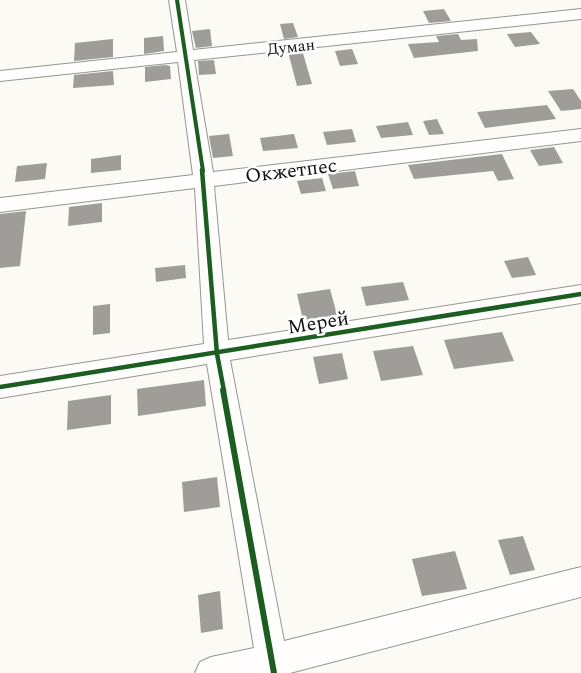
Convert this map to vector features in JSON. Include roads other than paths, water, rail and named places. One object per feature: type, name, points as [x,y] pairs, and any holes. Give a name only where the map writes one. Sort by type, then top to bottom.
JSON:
[{"type":"street","points":[[177,0],[204,181],[216,354],[273,667]]},
{"type":"street","name":"Думан","points":[[0,76],[581,14]]},
{"type":"street","name":"Окжетпес","points":[[0,205],[581,135]]},
{"type":"street","name":"Мерей","points":[[0,387],[216,354],[581,294]]},
{"type":"street","points":[[210,673],[273,667],[581,582]]}]
